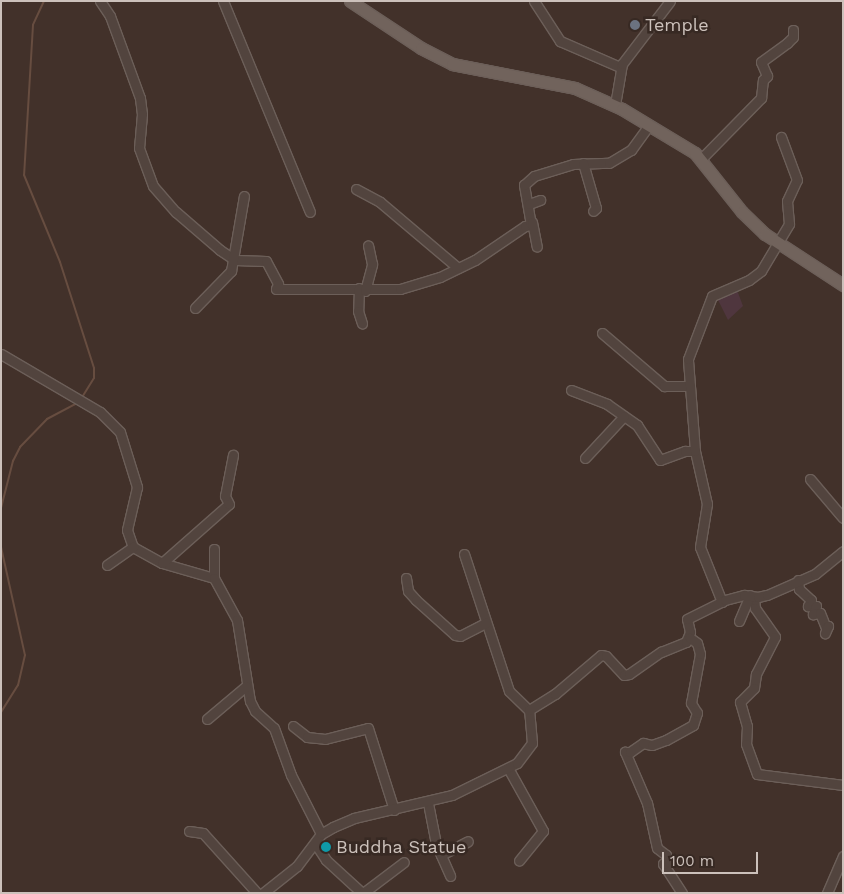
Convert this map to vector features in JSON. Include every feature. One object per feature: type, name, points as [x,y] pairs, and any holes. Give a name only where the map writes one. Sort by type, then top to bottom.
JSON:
[{"type":"main road","points":[[350,1],[421,48],[452,64],[575,88],[615,105],[701,159],[742,212],[777,242],[843,285]]},
{"type":"street","points":[[100,1],[110,16],[140,98],[142,114],[139,148],[154,186],[176,212],[235,260],[266,261],[278,284],[276,289],[362,290],[406,287],[458,268],[532,222]]},
{"type":"street","points":[[223,1],[310,212]]},
{"type":"street","points":[[534,1],[560,41],[620,68]]},
{"type":"street","points":[[615,105],[620,68],[670,1]]},
{"type":"street","points":[[701,159],[761,98],[763,80],[767,76],[761,62],[787,43],[793,37],[793,30]]},
{"type":"street","points":[[537,247],[524,185],[534,176],[582,163],[616,161],[631,150],[649,125]]},
{"type":"street","points":[[722,602],[700,547],[707,504],[695,451],[690,386],[690,349],[709,301],[715,294],[755,276],[789,224],[787,201],[797,180],[781,137]]},
{"type":"street","points":[[582,163],[596,208],[593,210]]},
{"type":"street","points":[[356,189],[380,202],[458,268]]},
{"type":"street","points":[[195,308],[231,270],[235,260],[244,196]]},
{"type":"street","points":[[529,204],[540,200]]},
{"type":"street","points":[[362,324],[358,311],[362,290],[372,264],[368,246]]},
{"type":"street","points":[[602,333],[664,386],[690,386]]},
{"type":"street","points":[[1,354],[100,412],[120,432],[137,487],[127,530],[133,547],[162,563],[214,578]]},
{"type":"street","points":[[571,390],[608,404],[637,425],[660,460],[685,451],[695,451]]},
{"type":"street","points":[[586,458],[624,416]]},
{"type":"street","points":[[162,563],[229,504],[226,496],[233,455]]},
{"type":"street","points":[[810,479],[843,518]]},
{"type":"street","points":[[107,565],[133,547]]},
{"type":"street","points":[[214,549],[214,578],[237,620],[246,686],[252,706],[274,728],[282,750],[321,834]]},
{"type":"street","points":[[682,893],[663,864],[669,862],[666,855],[657,848],[648,803],[625,752],[630,752],[643,742],[652,745],[666,740],[693,725],[697,713],[691,703],[700,654],[697,643],[690,638],[687,618],[722,602],[752,596],[815,574],[843,551]]},
{"type":"street","points":[[263,893],[302,861],[321,834],[354,818],[452,795],[508,768],[524,756],[532,743],[528,710],[509,691],[464,554]]},
{"type":"street","points":[[406,578],[408,590],[416,600],[454,635],[460,636],[486,623]]},
{"type":"street","points":[[798,580],[799,589],[811,600],[808,606],[816,606],[813,614],[820,613],[826,628],[828,626],[825,633]]},
{"type":"street","points":[[739,621],[752,596]]},
{"type":"street","points":[[752,596],[755,608],[775,637],[758,668],[754,688],[740,702],[747,726],[746,744],[757,774],[843,785]]},
{"type":"street","points":[[528,710],[555,694],[601,656],[606,656],[624,675],[629,674],[651,658],[690,638]]},
{"type":"street","points":[[206,719],[246,686]]},
{"type":"street","points":[[293,726],[307,737],[325,739],[368,728],[394,810]]},
{"type":"street","points":[[508,768],[543,831],[519,860]]},
{"type":"street","points":[[428,802],[441,855],[450,876]]},
{"type":"street","points":[[189,831],[203,833],[257,893]]},
{"type":"street","points":[[441,855],[468,841]]},
{"type":"street","points":[[315,843],[326,860],[363,893],[404,862]]},
{"type":"street","points":[[827,893],[843,856]]},
{"type":"shaded area","points":[[737,290],[743,306],[728,320],[717,298]]},
{"type":"waterway","points":[[44,1],[33,25],[24,175],[60,262],[94,368],[94,378],[82,397]]},
{"type":"waterway","points":[[1,508],[13,461],[20,447],[47,419],[77,403]]},
{"type":"waterway","points":[[1,547],[25,655],[18,685],[1,712]]},
{"type":"place","name":"Temple","points":[[635,25]]},
{"type":"place","name":"Buddha Statue","points":[[326,847]]}]
